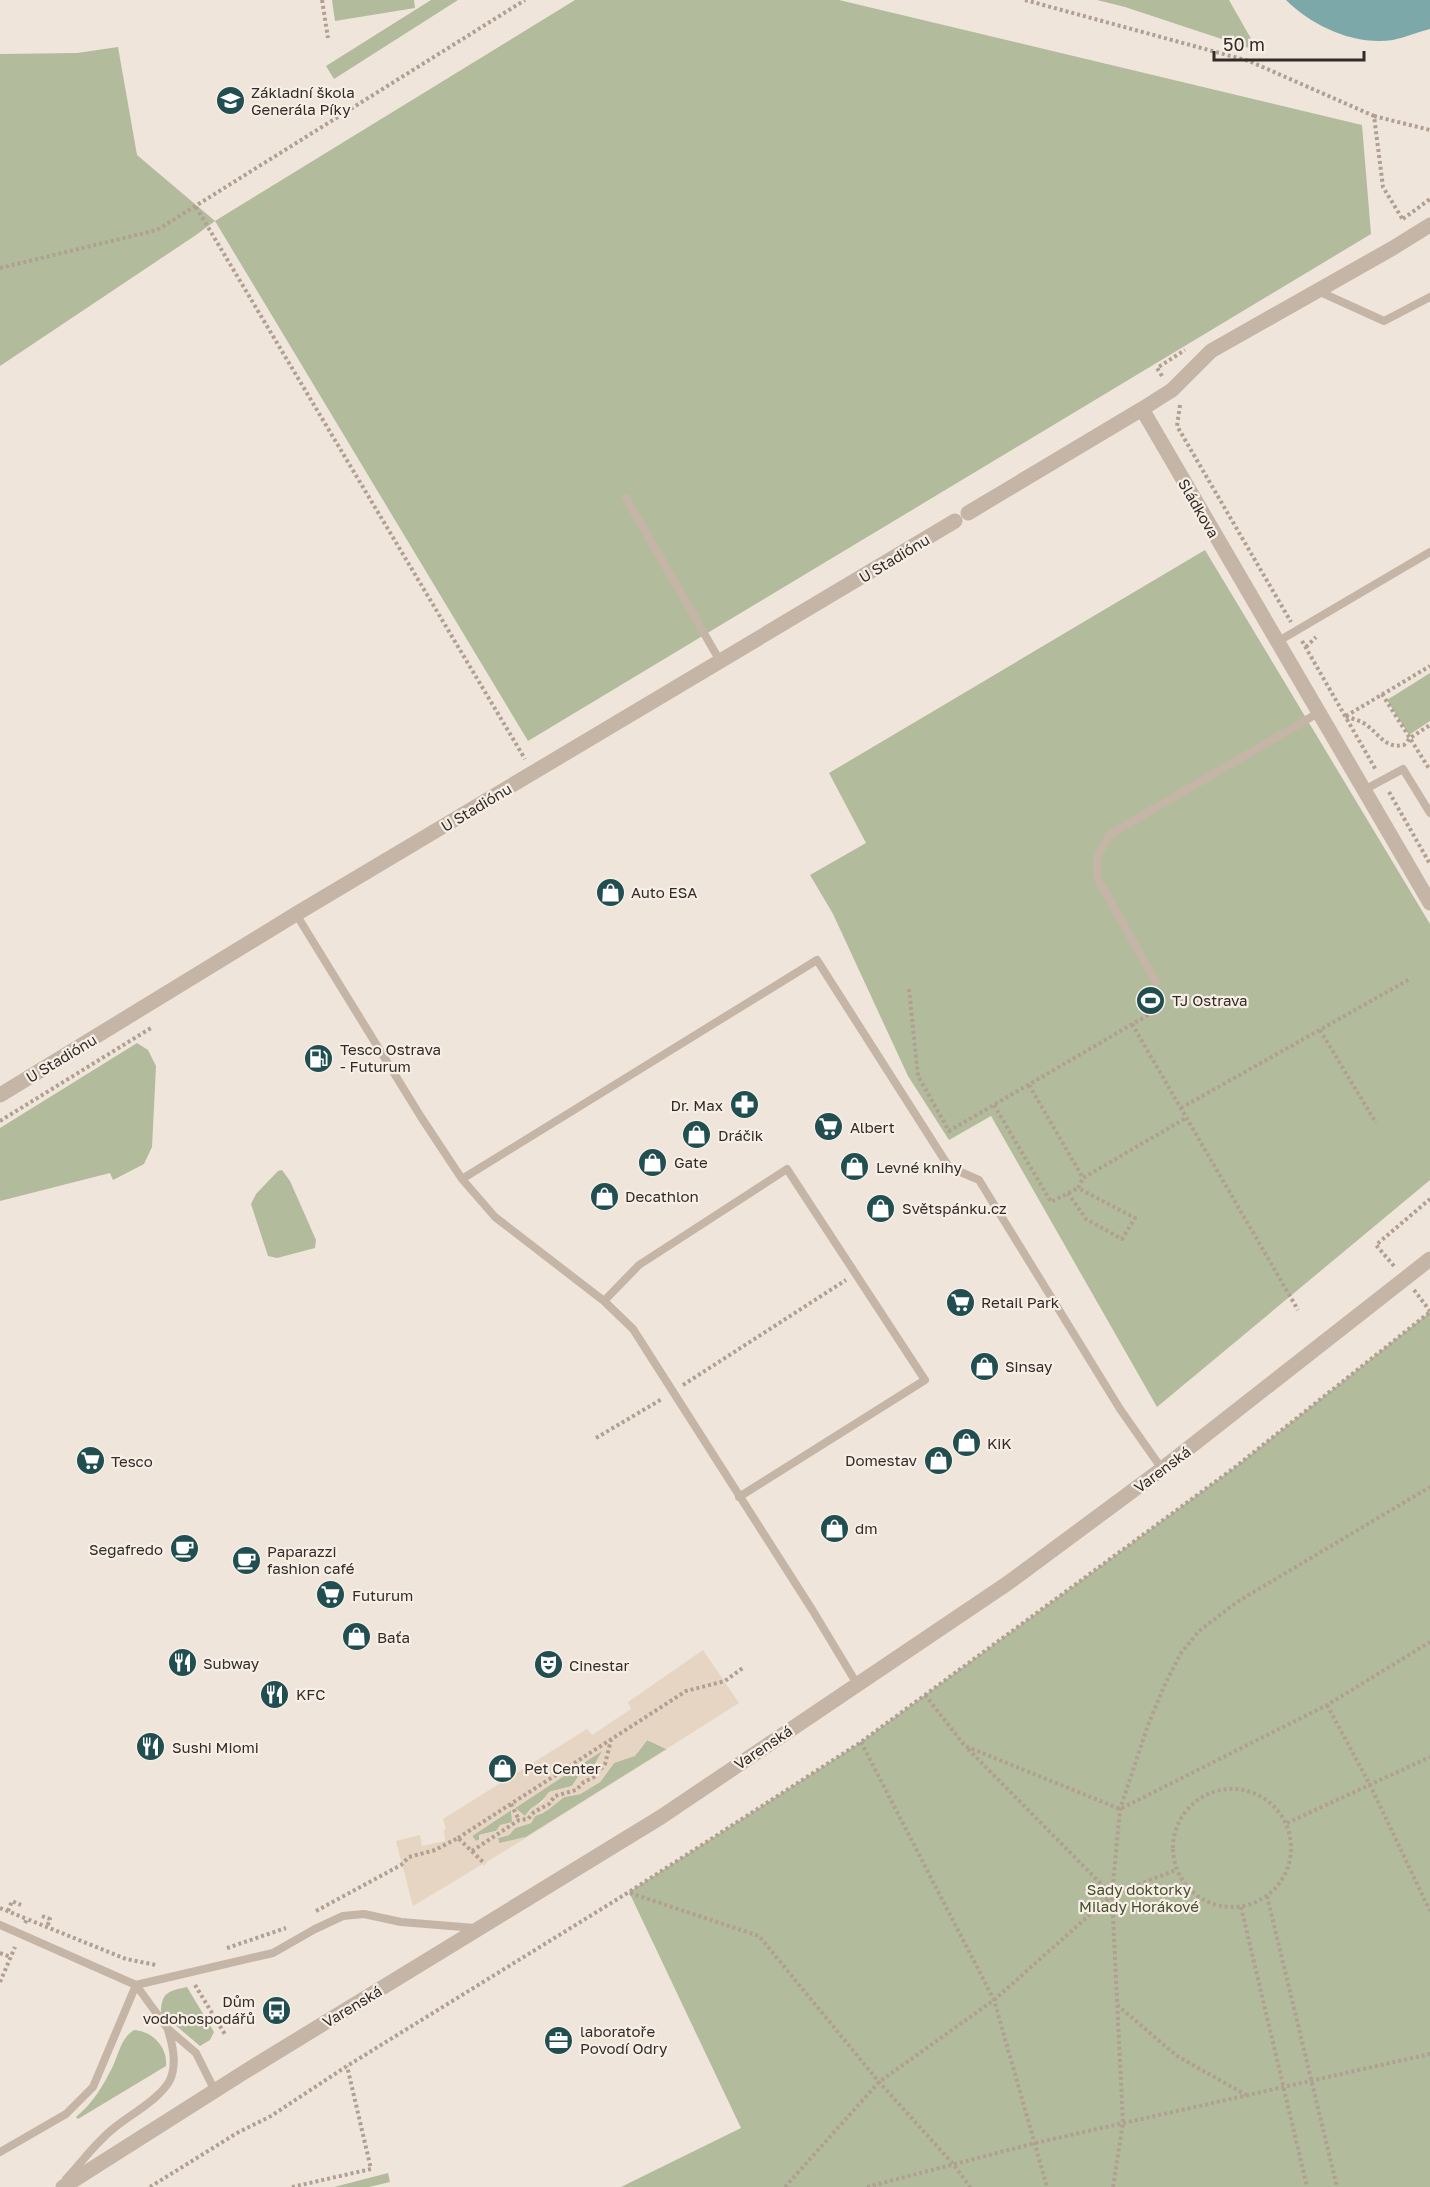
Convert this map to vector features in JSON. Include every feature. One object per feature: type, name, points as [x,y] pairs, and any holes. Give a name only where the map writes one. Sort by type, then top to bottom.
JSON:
[{"type":"street","points":[[1143,409],[1172,390],[1211,351],[1430,225]]},
{"type":"street","name":"U Stadiónu","points":[[0,1095],[296,914],[1143,409]]},
{"type":"street","name":"Sládkova","points":[[1143,409],[1430,903]]},
{"type":"street","name":"Varenská","points":[[63,2187],[661,1817],[1008,1583],[1162,1469],[1430,1259]]},
{"type":"lane","points":[[1316,291],[1384,321],[1430,297]]},
{"type":"lane","points":[[626,498],[720,661]]},
{"type":"lane","points":[[1277,642],[1430,552]]},
{"type":"lane","points":[[1156,982],[1098,879],[1097,858],[1109,835],[1318,713]]},
{"type":"lane","points":[[1364,790],[1403,769],[1430,813]]},
{"type":"lane","points":[[296,914],[462,1179],[495,1217],[604,1301],[633,1329],[857,1684]]},
{"type":"lane","points":[[462,1179],[817,960],[949,1167],[979,1180],[1120,1409],[1162,1469]]},
{"type":"lane","points":[[604,1301],[639,1265],[787,1169],[925,1380],[739,1497]]},
{"type":"lane","points":[[136,1985],[192,1974],[273,1953],[343,1916],[364,1914],[401,1922],[482,1928]]},
{"type":"lane","points":[[0,1925],[136,1985],[168,2029],[196,2053],[215,2091]]},
{"type":"lane","points":[[0,2152],[66,2114],[93,2087],[136,1985]]},
{"type":"lane","points":[[58,2187],[112,2129],[164,2090],[170,2079],[174,2061],[168,2029]]},
{"type":"path","points":[[322,0],[328,38]]},
{"type":"path","points":[[0,268],[157,230],[525,0]]},
{"type":"path","points":[[1025,0],[1249,61],[1374,116],[1430,130]]},
{"type":"path","points":[[1374,116],[1383,187],[1412,236]]},
{"type":"path","points":[[196,207],[533,773]]},
{"type":"path","points":[[1430,666],[1345,716],[1364,723],[1389,745],[1404,745],[1410,738],[1430,725]]},
{"type":"path","points":[[1382,694],[1430,771]]},
{"type":"path","points":[[1181,1108],[1410,979]]},
{"type":"path","points":[[909,989],[918,1076],[949,1131],[1148,1015],[1156,982]]},
{"type":"path","points":[[1132,1024],[1298,1310]]},
{"type":"path","points":[[0,1121],[151,1028]]},
{"type":"path","points":[[1320,1030],[1376,1123]]},
{"type":"path","points":[[1029,1084],[1083,1178]]},
{"type":"path","points":[[994,1105],[1051,1202],[1077,1188],[1083,1178],[1186,1118]]},
{"type":"path","points":[[1068,1193],[1086,1219],[1122,1239],[1134,1218],[1077,1188]]},
{"type":"path","points":[[150,2187],[237,2133],[271,2116],[347,2066],[629,1892],[861,1742],[1234,1468],[1430,1312],[1376,1245],[1430,1199]]},
{"type":"path","points":[[596,1438],[673,1392],[856,1273]]},
{"type":"path","points":[[1113,2187],[1123,2123],[1113,1895],[1120,1809],[1148,1725],[1166,1682],[1181,1653],[1199,1631],[1237,1602],[1430,1486]]},
{"type":"path","points":[[965,1746],[1120,1809],[1328,1705],[1430,1642]]},
{"type":"path","points":[[312,1913],[401,1865],[409,1857],[435,1850],[458,1838],[686,1691],[725,1681],[744,1667]]},
{"type":"path","points":[[925,1695],[965,1746],[1113,1895]]},
{"type":"path","points":[[1328,1705],[1370,1785],[1430,1911]]},
{"type":"path","points":[[472,1851],[519,1820],[528,1819],[534,1812],[549,1804],[555,1796],[576,1790],[584,1782],[594,1777],[605,1764],[611,1740]]},
{"type":"path","points":[[861,1742],[994,2000],[1047,2187]]},
{"type":"path","points":[[1287,1823],[1430,1757]]},
{"type":"path","points":[[1238,1789],[1258,1794],[1276,1808],[1287,1823],[1292,1855],[1285,1877],[1273,1893],[1254,1904],[1230,1908],[1208,1904],[1189,1890],[1176,1870],[1172,1843],[1179,1819],[1193,1803],[1216,1790],[1238,1789]]},
{"type":"path","points":[[511,1804],[519,1820]]},
{"type":"path","points":[[458,1838],[485,1864]]},
{"type":"path","points":[[434,1843],[435,1850]]},
{"type":"path","points":[[785,2187],[879,2082],[994,2000],[1113,1895],[1176,1870]]},
{"type":"path","points":[[629,1892],[759,1935],[879,2082],[954,2165],[970,2187]]},
{"type":"path","points":[[1267,1896],[1337,2187]]},
{"type":"path","points":[[8,1911],[12,1901],[21,1905]]},
{"type":"path","points":[[1241,1907],[1307,2187]]},
{"type":"path","points":[[0,1908],[126,1959],[150,1965],[159,1964]]},
{"type":"path","points":[[42,1916],[50,1919],[47,1927]]},
{"type":"path","points":[[0,1982],[27,1919]]},
{"type":"path","points":[[219,1950],[292,1924]]},
{"type":"path","points":[[0,1953],[11,1957]]},
{"type":"path","points":[[192,1974],[195,1986],[226,2036]]},
{"type":"path","points":[[1117,2004],[1178,2056],[1246,2095]]},
{"type":"path","points":[[867,2187],[1035,2143],[1430,2054]]},
{"type":"path","points":[[292,2187],[371,2169],[347,2066]]},
{"type":"green space","points":[[332,0],[414,0],[415,8],[335,21]]},
{"type":"green space","points":[[431,0],[458,0],[334,79],[326,66]]},
{"type":"green space","points":[[575,0],[839,0],[1362,125],[1371,234],[528,741],[215,221]]},
{"type":"green space","points":[[1097,0],[1229,0],[1258,51],[1125,7]]},
{"type":"green space","points":[[118,47],[137,155],[215,221],[0,366],[0,54],[77,53]]},
{"type":"green space","name":"TJ Ostrava","points":[[1205,550],[1430,924],[1430,1180],[1157,1407],[991,1116],[949,1140],[908,1076],[833,914],[810,875],[866,843],[829,773]]},
{"type":"green space","points":[[1430,673],[1430,721],[1409,735],[1387,700]]},
{"type":"green space","points":[[137,1043],[148,1050],[156,1066],[152,1147],[144,1164],[113,1180],[110,1173],[0,1201],[0,1128]]},
{"type":"green space","points":[[282,1170],[290,1181],[316,1240],[315,1248],[277,1258],[268,1256],[251,1204],[256,1194],[278,1171]]},
{"type":"green space","name":"Sady doktorky Milady Horákové","points":[[1430,1312],[1430,2187],[621,2187],[741,2128],[629,1892],[861,1742],[1234,1468]]},
{"type":"green space","points":[[647,1740],[667,1749],[526,1837],[499,1844],[498,1838],[509,1835],[515,1828],[531,1823],[535,1816],[543,1813],[564,1797],[580,1794],[600,1782],[614,1763],[638,1752]]},
{"type":"green space","points":[[603,1750],[590,1773],[578,1777],[572,1786],[549,1792],[525,1816],[515,1808]]},
{"type":"green space","points":[[511,1810],[513,1822],[496,1831],[479,1835],[479,1840],[476,1841],[472,1836]]},
{"type":"green space","points":[[187,1987],[214,2032],[210,2040],[200,2046],[161,2013],[161,2006],[167,1994]]},
{"type":"green space","points":[[134,2030],[147,2033],[157,2041],[164,2052],[166,2066],[78,2119],[76,2117],[93,2100],[105,2080],[123,2041]]},
{"type":"green space","points":[[388,2173],[390,2182],[369,2187],[334,2187]]},
{"type":"shaded area","points":[[703,1650],[739,1703],[526,1838],[413,1906],[396,1841],[420,1835],[422,1846],[445,1841],[444,1830],[446,1829],[443,1819],[587,1729],[592,1735],[631,1709],[628,1702]],"holes":[[[647,1740],[666,1749],[526,1837],[499,1843],[498,1838],[509,1835],[515,1828],[531,1823],[535,1816],[548,1810],[564,1797],[580,1794],[600,1782],[614,1763],[635,1756]],[[602,1751],[590,1773],[578,1777],[572,1786],[549,1792],[542,1803],[531,1808],[525,1816],[515,1808]],[[511,1810],[512,1822],[500,1825],[496,1831],[479,1835],[479,1840],[476,1841],[472,1836]]]},
{"type":"water","points":[[1286,0],[1430,0],[1430,29],[1393,40],[1364,40],[1349,37],[1321,26]]},
{"type":"place","name":"Základní škola Generála Píky","points":[[230,101]]},
{"type":"place","name":"Auto ESA","points":[[610,892]]},
{"type":"place","name":"TJ Ostrava","points":[[1151,1000]]},
{"type":"place","name":"Tesco Ostrava - Futurum","points":[[319,1058]]},
{"type":"place","name":"Dr. Max","points":[[744,1105]]},
{"type":"place","name":"Albert","points":[[829,1127]]},
{"type":"place","name":"Dráčik","points":[[697,1135]]},
{"type":"place","name":"Gate","points":[[653,1162]]},
{"type":"place","name":"Levné knihy","points":[[855,1167]]},
{"type":"place","name":"Decathlon","points":[[604,1196]]},
{"type":"place","name":"Světspánku.cz","points":[[881,1208]]},
{"type":"place","name":"Retail Park","points":[[960,1302]]},
{"type":"place","name":"Sinsay","points":[[984,1366]]},
{"type":"place","name":"KiK","points":[[966,1443]]},
{"type":"place","name":"Domestav","points":[[938,1460]]},
{"type":"place","name":"Tesco","points":[[90,1461]]},
{"type":"place","name":"dm","points":[[834,1528]]},
{"type":"place","name":"Segafredo","points":[[184,1549]]},
{"type":"place","name":"Paparazzi fashion café","points":[[246,1560]]},
{"type":"place","name":"Futurum","points":[[331,1595]]},
{"type":"place","name":"Baťa","points":[[356,1637]]},
{"type":"place","name":"Subway","points":[[182,1663]]},
{"type":"place","name":"Cinestar","points":[[548,1665]]},
{"type":"place","name":"KFC","points":[[275,1694]]},
{"type":"place","name":"Sushi Miomi","points":[[151,1747]]},
{"type":"place","name":"Pet Center","points":[[503,1768]]},
{"type":"place","name":"Dům vodohospodářů","points":[[276,2010]]},
{"type":"place","name":"laboratoře Povodí Odry","points":[[559,2040]]}]
